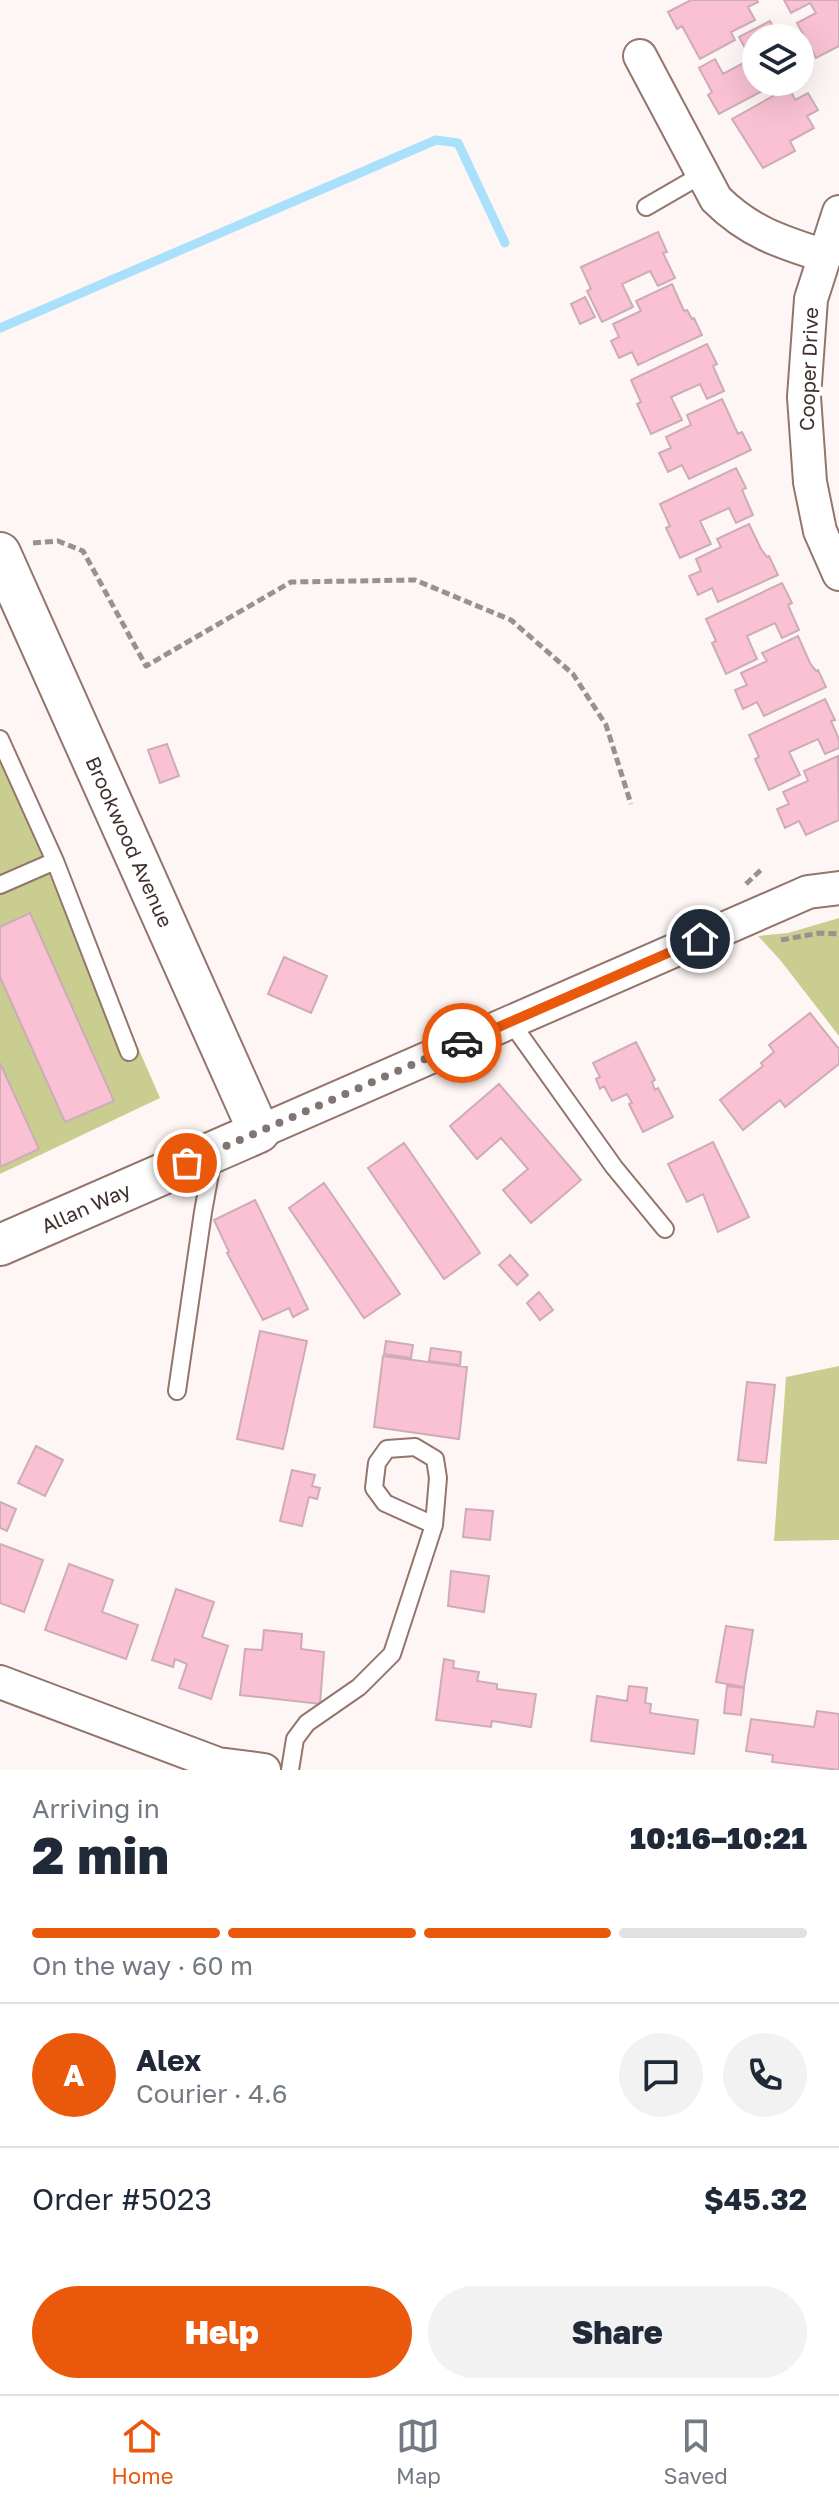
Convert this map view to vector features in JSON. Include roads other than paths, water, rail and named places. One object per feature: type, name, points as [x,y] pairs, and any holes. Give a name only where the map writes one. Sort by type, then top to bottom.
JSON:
[{"type":"street","points":[[640,56],[716,199],[734,217],[757,232],[825,256]]},
{"type":"street","name":"Cooper Drive","points":[[839,212],[811,299],[804,397],[810,482],[820,531],[839,574]]},
{"type":"street","name":"Brookwood Avenue","points":[[10,548],[259,1132]]},
{"type":"street","points":[[259,1132],[808,892],[839,888]]},
{"type":"street","name":"Allan Way","points":[[0,1245],[259,1132]]},
{"type":"street","points":[[0,1682],[218,1767],[264,1770]]},
{"type":"lane","points":[[646,207],[703,174]]},
{"type":"lane","points":[[0,739],[55,861],[129,1052]]},
{"type":"lane","points":[[0,885],[55,861]]},
{"type":"lane","points":[[510,1021],[614,1167],[665,1229]]},
{"type":"lane","points":[[177,1391],[214,1152]]},
{"type":"lane","points":[[290,1770],[295,1739],[307,1723],[359,1687],[392,1654],[434,1525],[438,1478],[435,1459],[415,1447],[387,1449],[377,1463],[374,1488],[385,1503],[434,1525]]},
{"type":"waterway","points":[[0,328],[436,140],[458,143],[505,243]]}]
